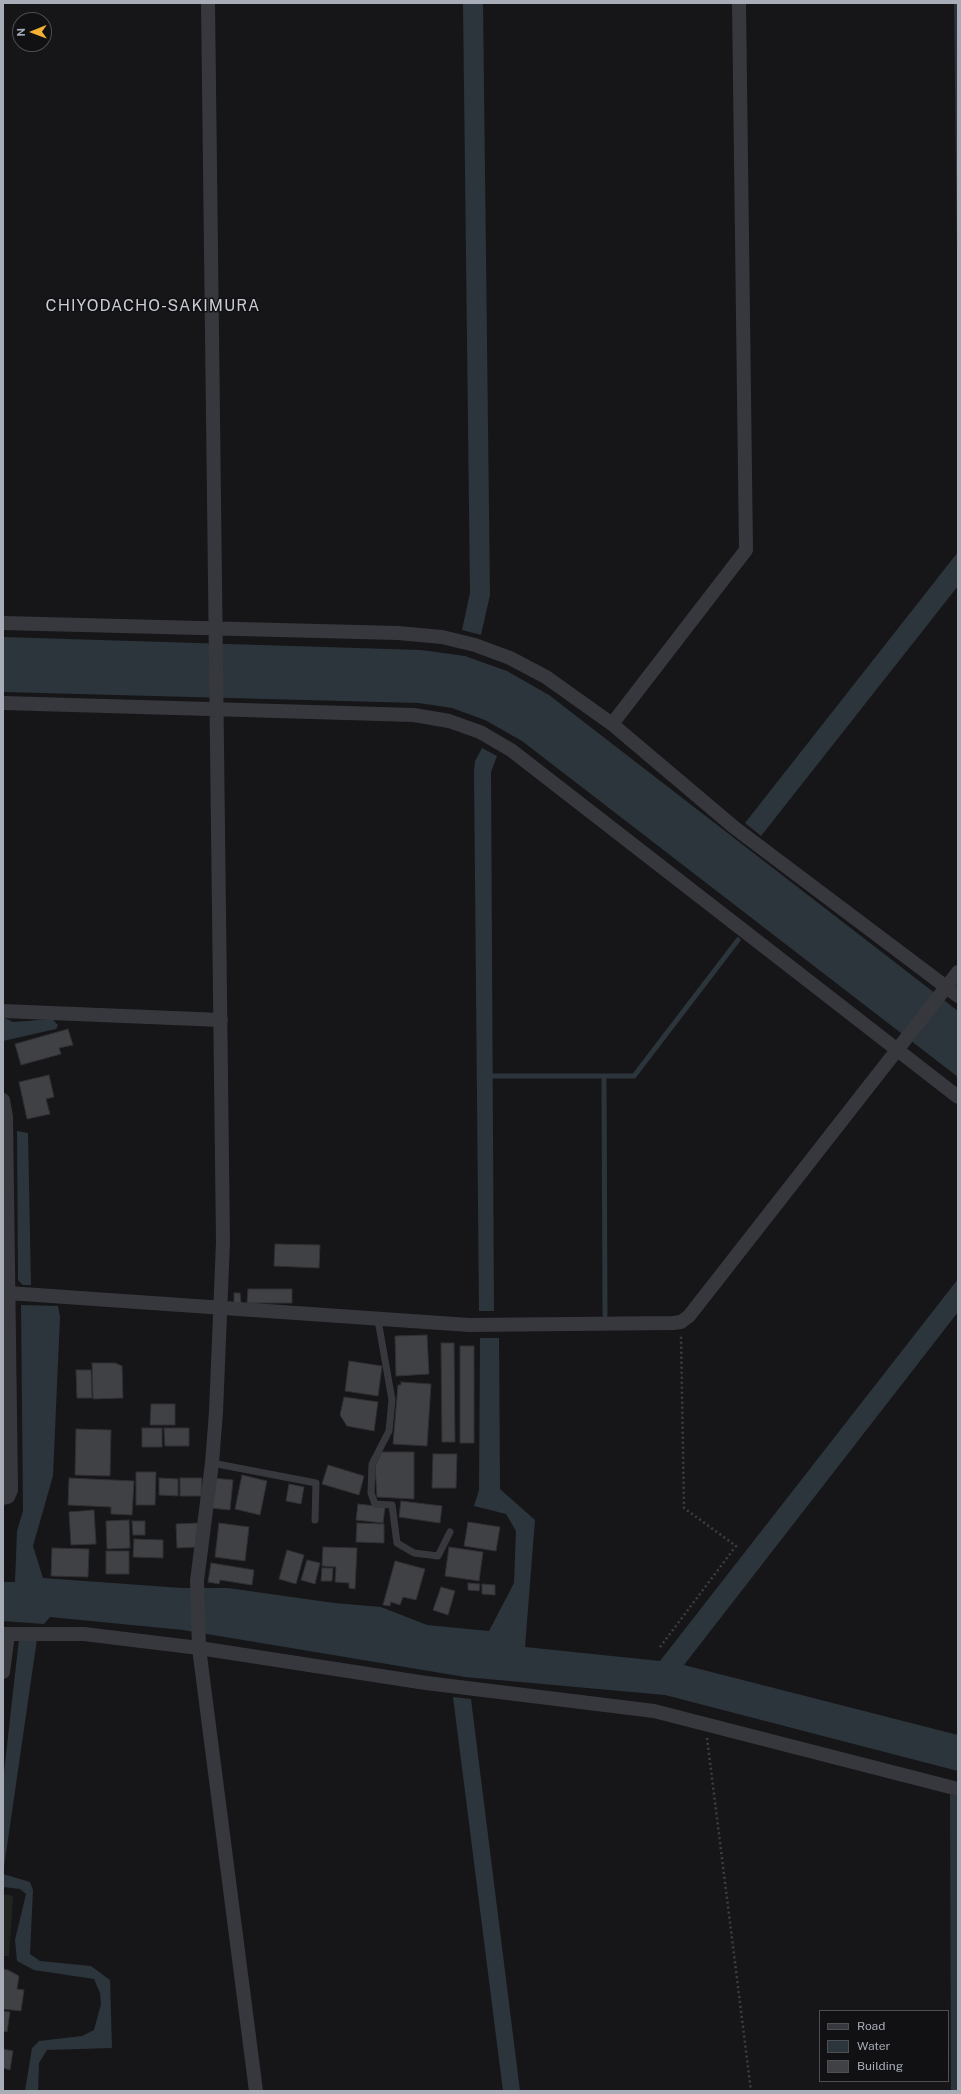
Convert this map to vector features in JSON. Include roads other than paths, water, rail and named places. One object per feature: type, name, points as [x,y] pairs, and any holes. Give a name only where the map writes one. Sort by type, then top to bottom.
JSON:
[{"type":"street","points":[[208,3],[218,706],[223,1242],[219,1308],[216,1412],[212,1463],[197,1582],[199,1643],[256,2091]]},
{"type":"street","points":[[612,724],[746,550],[739,3]]},
{"type":"street","points":[[3,623],[216,635],[398,633],[442,637],[475,645],[510,658],[546,677],[612,724],[735,828],[944,990],[958,996]]},
{"type":"street","points":[[3,703],[218,706],[414,715],[449,721],[480,732],[511,750],[900,1047],[958,1097]]},
{"type":"street","points":[[8,1293],[357,1316],[378,1320],[470,1325],[681,1322],[689,1316],[958,972]]},
{"type":"street","points":[[5,1011],[221,1020]]},
{"type":"street","points":[[3,1100],[6,1117],[11,1490],[8,1497],[3,1498]]},
{"type":"street","points":[[3,1672],[5,1634],[84,1634],[199,1643],[426,1682],[654,1711],[958,1789]]},
{"type":"lane","points":[[378,1320],[392,1400],[389,1431],[372,1464],[371,1493],[375,1504],[392,1505],[397,1543],[414,1553],[438,1556],[450,1532]]},
{"type":"lane","points":[[212,1463],[316,1483],[315,1520]]},
{"type":"water","points":[[463,3],[483,3],[490,595],[481,635],[462,630],[470,593]]},
{"type":"water","points":[[954,3],[958,3],[958,338]]},
{"type":"water","points":[[958,552],[958,586],[761,836],[745,823]]},
{"type":"water","points":[[3,637],[421,650],[465,656],[507,671],[549,695],[958,1011],[958,1077],[522,741],[485,720],[452,708],[419,703],[3,692]]},
{"type":"water","points":[[482,748],[497,756],[491,772],[494,1311],[479,1311],[474,772],[475,761]]},
{"type":"water","points":[[3,1017],[13,1022],[52,1019],[58,1025],[56,1029],[3,1041]]},
{"type":"water","points":[[17,1131],[28,1133],[31,1285],[23,1285],[18,1280]]},
{"type":"water","points":[[958,1279],[958,1312],[684,1665],[958,1735],[958,1771],[665,1695],[465,1677],[183,1630],[50,1617],[44,1624],[3,1621],[3,1582],[15,1582],[17,1531],[23,1511],[21,1305],[58,1306],[60,1317],[53,1476],[33,1546],[43,1578],[182,1588],[228,1588],[334,1603],[381,1607],[427,1625],[489,1631],[514,1583],[516,1531],[506,1514],[474,1506],[479,1490],[480,1338],[499,1338],[500,1489],[535,1520],[525,1647],[660,1661]]},
{"type":"water","points":[[19,1639],[37,1639],[3,1874],[3,1781]]},
{"type":"water","points":[[453,1697],[471,1699],[520,2091],[503,2091]]},
{"type":"water","points":[[950,1794],[958,1796],[958,2091],[951,2091]]},
{"type":"water","points":[[3,1874],[30,1882],[33,1890],[30,1954],[40,1961],[91,1966],[110,1980],[112,2048],[47,2050],[39,2063],[38,2091],[25,2091],[32,2048],[39,2041],[82,2036],[94,2030],[101,2004],[100,1993],[94,1979],[34,1970],[17,1961],[15,1940],[26,1894],[20,1889],[3,1887]]},
{"type":"waterway","points":[[487,1076],[634,1076],[738,940]]},
{"type":"waterway","points":[[604,1076],[605,1315]]},
{"type":"district","name":"CHIYODACHO-SAKIMURA","points":[[153,306]]}]
